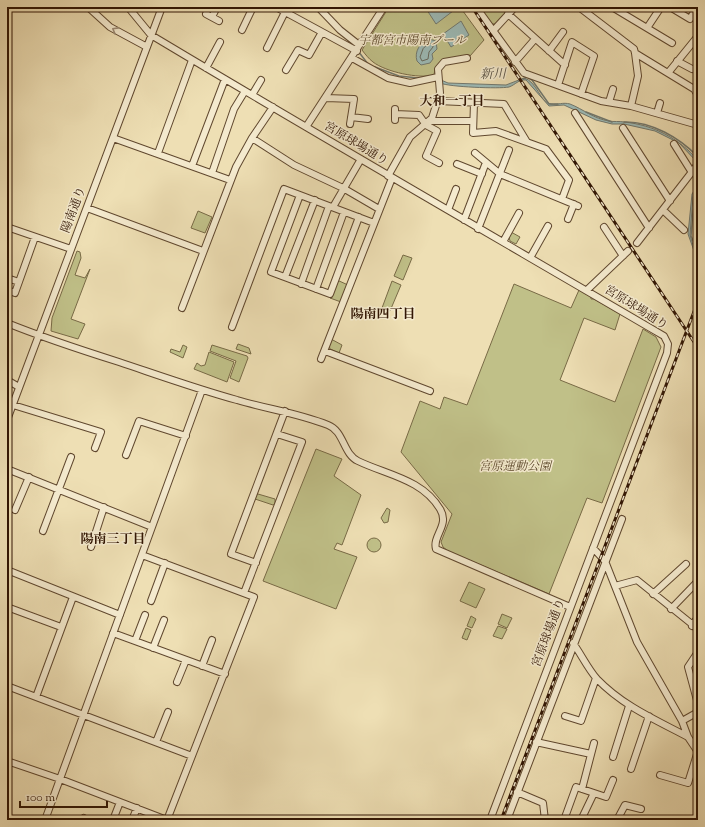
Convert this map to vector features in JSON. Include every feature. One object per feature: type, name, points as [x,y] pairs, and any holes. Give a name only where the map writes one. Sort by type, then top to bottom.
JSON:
[{"type":"street","points":[[88,7],[110,27],[147,47]]},
{"type":"street","name":"宮原球場通り","points":[[128,7],[151,35],[478,229],[587,290],[664,336],[668,344],[667,353],[490,820]]},
{"type":"street","name":"陽南通り","points":[[7,420],[162,7]]},
{"type":"street","points":[[212,17],[217,7]]},
{"type":"street","points":[[242,30],[253,7]]},
{"type":"street","points":[[276,7],[322,32],[358,48]]},
{"type":"street","points":[[318,7],[358,48]]},
{"type":"street","points":[[306,127],[384,7]]},
{"type":"street","points":[[476,7],[515,62],[524,72],[581,94],[631,106],[698,125]]},
{"type":"street","points":[[493,31],[515,7]]},
{"type":"street","points":[[612,7],[672,43]]},
{"type":"street","points":[[647,28],[661,7]]},
{"type":"street","points":[[670,7],[690,19],[697,7]]},
{"type":"street","points":[[581,8],[634,49],[638,76],[631,106]]},
{"type":"street","points":[[267,48],[285,12]]},
{"type":"street","points":[[206,14],[219,21]]},
{"type":"street","points":[[508,14],[564,65]]},
{"type":"street","points":[[286,70],[298,50],[309,55],[322,32]]},
{"type":"street","points":[[549,51],[563,32]]},
{"type":"street","points":[[668,74],[698,36]]},
{"type":"street","points":[[515,62],[535,39]]},
{"type":"street","points":[[206,68],[220,42]]},
{"type":"street","points":[[558,85],[572,42],[594,56],[581,94]]},
{"type":"street","points":[[635,53],[694,89],[698,95]]},
{"type":"street","points":[[352,58],[388,78],[410,83],[438,77]]},
{"type":"street","points":[[321,359],[374,223],[390,177],[410,137],[427,123],[435,112],[440,94],[438,68],[444,62],[467,58]]},
{"type":"street","points":[[158,153],[192,60]]},
{"type":"street","points":[[677,61],[692,69]]},
{"type":"street","points":[[192,166],[225,79]]},
{"type":"street","points":[[252,95],[261,80]]},
{"type":"street","points":[[610,102],[613,89]]},
{"type":"street","points":[[212,173],[234,109],[245,91]]},
{"type":"street","points":[[326,98],[354,99],[350,124]]},
{"type":"street","points":[[438,101],[504,104],[527,142]]},
{"type":"street","points":[[657,113],[660,102]]},
{"type":"street","points":[[474,103],[473,133],[496,131],[546,149],[569,180],[562,199]]},
{"type":"street","points":[[182,308],[230,180],[252,138],[273,107]]},
{"type":"street","points":[[575,113],[649,228]]},
{"type":"street","points":[[395,114],[419,115],[437,131],[426,156],[439,163]]},
{"type":"street","points":[[351,117],[368,119]]},
{"type":"street","points":[[427,123],[473,121]]},
{"type":"street","points":[[623,128],[670,201]]},
{"type":"street","points":[[113,138],[230,180]]},
{"type":"street","points":[[252,138],[294,165],[344,188],[379,209]]},
{"type":"street","points":[[674,144],[691,171]]},
{"type":"street","points":[[478,229],[509,150]]},
{"type":"street","points":[[475,153],[499,174],[576,205],[568,219]]},
{"type":"street","points":[[301,284],[331,207],[361,159]]},
{"type":"street","points":[[457,164],[482,174]]},
{"type":"street","points":[[637,243],[670,201],[691,171],[698,164]]},
{"type":"street","points":[[464,220],[485,165]]},
{"type":"street","points":[[232,327],[284,189],[374,223]]},
{"type":"street","points":[[448,210],[456,189]]},
{"type":"street","points":[[300,195],[271,272],[301,284],[330,294],[359,218]]},
{"type":"street","points":[[285,277],[315,200]]},
{"type":"street","points":[[87,208],[203,251]]},
{"type":"street","points":[[663,210],[684,230]]},
{"type":"street","points":[[316,289],[344,212]]},
{"type":"street","points":[[503,242],[519,213]]},
{"type":"street","points":[[530,258],[548,226]]},
{"type":"street","points":[[7,227],[71,249]]},
{"type":"street","points":[[604,227],[623,256]]},
{"type":"street","points":[[7,290],[15,293],[35,237]]},
{"type":"street","points":[[587,290],[628,251]]},
{"type":"street","points":[[7,278],[19,282]]},
{"type":"street","points":[[7,323],[38,336],[202,390],[285,412],[330,426],[336,431],[353,459],[414,483],[422,488],[439,508],[442,515],[443,524],[436,544],[436,549],[570,607]]},
{"type":"street","points":[[324,351],[430,391]]},
{"type":"street","points":[[7,380],[20,387]]},
{"type":"street","points":[[45,820],[202,390]]},
{"type":"street","points":[[13,405],[101,432],[95,448]]},
{"type":"street","points":[[256,563],[231,554],[285,412]]},
{"type":"street","points":[[126,455],[139,421],[186,436]]},
{"type":"street","points":[[244,593],[302,442],[277,434]]},
{"type":"street","points":[[43,531],[71,457]]},
{"type":"street","points":[[7,469],[152,526]]},
{"type":"street","points":[[15,510],[28,477]]},
{"type":"street","points":[[91,547],[104,507]]},
{"type":"street","points":[[506,820],[622,519]]},
{"type":"street","points":[[592,548],[605,561],[637,642],[682,721],[688,737],[698,751],[688,783],[660,774]]},
{"type":"street","points":[[7,761],[60,779],[167,820],[254,597],[142,555]]},
{"type":"street","points":[[151,601],[165,564]]},
{"type":"street","points":[[653,594],[686,564]]},
{"type":"street","points":[[7,570],[120,615]]},
{"type":"street","points":[[615,586],[637,580],[695,627],[698,617]]},
{"type":"street","points":[[671,609],[698,581]]},
{"type":"street","points":[[36,697],[73,597]]},
{"type":"street","points":[[7,607],[61,627]]},
{"type":"street","points":[[135,641],[145,615]]},
{"type":"street","points":[[153,648],[164,620]]},
{"type":"street","points":[[113,633],[225,674]]},
{"type":"street","points":[[202,666],[212,640]]},
{"type":"street","points":[[573,643],[596,678],[629,706],[688,737]]},
{"type":"street","points":[[698,652],[688,667],[698,704]]},
{"type":"street","points":[[178,682],[186,660]]},
{"type":"street","points":[[564,716],[581,721],[596,678]]},
{"type":"street","points":[[7,686],[192,756]]},
{"type":"street","points":[[614,757],[629,706]]},
{"type":"street","points":[[156,742],[168,712]]},
{"type":"street","points":[[682,721],[698,712]]},
{"type":"street","points":[[630,769],[649,716]]},
{"type":"street","points":[[536,742],[591,754]]},
{"type":"street","points":[[582,789],[594,743]]},
{"type":"street","points":[[564,820],[576,787],[606,797],[613,780]]},
{"type":"street","points":[[517,792],[543,803],[545,820]]},
{"type":"street","points":[[581,820],[594,793]]},
{"type":"street","points":[[113,820],[120,802]]},
{"type":"street","points":[[617,820],[625,805],[641,809]]},
{"type":"street","points":[[132,820],[137,808]]},
{"type":"street","points":[[660,819],[675,820]]},
{"type":"green space","name":"宇都宮市陽南プール","points":[[389,7],[460,7],[484,40],[470,56],[442,60],[435,69],[434,75],[420,76],[394,72],[373,62],[362,50]]},
{"type":"green space","points":[[480,7],[511,7],[495,24],[492,24]]},
{"type":"green space","points":[[198,211],[212,217],[205,233],[191,228]]},
{"type":"green space","points":[[511,232],[520,237],[516,244],[510,241],[509,237]]},
{"type":"green space","points":[[77,251],[80,252],[81,258],[75,275],[85,278],[90,269],[71,319],[85,324],[78,339],[51,331],[52,318]]},
{"type":"green space","points":[[403,255],[412,258],[403,280],[394,276]]},
{"type":"green space","points":[[337,280],[348,285],[341,302],[330,298]]},
{"type":"green space","points":[[392,281],[401,285],[390,311],[382,308]]},
{"type":"green space","name":"宮原運動公園","points":[[514,284],[571,308],[579,290],[591,297],[591,299],[594,299],[620,314],[615,330],[584,318],[560,380],[615,402],[643,329],[656,337],[661,347],[602,503],[587,498],[549,594],[448,551],[443,547],[441,542],[452,514],[401,452],[420,401],[440,409],[444,397],[467,405]]},
{"type":"green space","points":[[331,339],[342,345],[339,353],[330,349],[329,345]]},
{"type":"green space","points":[[238,344],[249,348],[251,354],[236,349]]},
{"type":"green space","points":[[183,345],[187,347],[183,358],[170,352],[171,349],[180,352]]},
{"type":"green space","points":[[212,345],[247,356],[248,358],[239,382],[230,378],[236,361],[210,351]]},
{"type":"green space","points":[[209,352],[234,362],[227,382],[194,369],[197,363],[201,366],[205,365]]},
{"type":"green space","points":[[316,449],[342,459],[334,476],[361,495],[342,545],[337,543],[334,549],[357,557],[336,609],[263,581]]},
{"type":"green space","points":[[258,494],[275,499],[275,504],[273,505],[255,499],[255,495]]},
{"type":"green space","points":[[387,508],[390,510],[388,522],[384,523],[381,518]]},
{"type":"green space","points":[[374,538],[379,540],[381,545],[379,550],[374,552],[369,550],[367,545],[369,540]]},
{"type":"green space","points":[[469,582],[485,589],[476,608],[460,601]]},
{"type":"green space","points":[[502,614],[512,618],[507,628],[498,624]]},
{"type":"green space","points":[[471,616],[476,619],[472,628],[467,626]]},
{"type":"green space","points":[[498,626],[507,629],[502,639],[493,636]]},
{"type":"green space","points":[[466,628],[471,630],[467,640],[462,638]]},
{"type":"water","points":[[425,7],[451,7],[453,11],[436,24]]},
{"type":"water","points":[[461,21],[469,35],[451,47],[443,34]]},
{"type":"water","points":[[429,39],[436,41],[437,49],[432,54],[433,59],[430,63],[421,65],[417,61],[416,54],[420,45]]},
{"type":"water","points":[[524,78],[532,83],[547,103],[570,104],[604,120],[645,126],[674,139],[682,145],[690,152],[698,160],[698,163],[679,143],[655,131],[596,120],[564,105],[549,106],[526,80],[519,81],[509,87],[504,88],[463,87],[440,83],[441,80],[448,83],[506,85]]},
{"type":"water","points":[[698,185],[693,197],[690,235],[698,262],[688,234],[692,194]]},
{"type":"waterway","name":"新川","points":[[282,7],[286,9]]},
{"type":"waterway","name":"新川","points":[[358,51],[368,64]]},
{"type":"waterway","name":"新川","points":[[375,67],[399,76],[418,78]]},
{"type":"waterway","name":"新川","points":[[523,79],[527,77],[532,80],[549,104],[558,104]]},
{"type":"waterway","name":"新川","points":[[586,112],[612,122]]},
{"type":"waterway","name":"新川","points":[[624,122],[644,124],[664,132],[683,143],[698,157]]},
{"type":"waterway","name":"新川","points":[[698,190],[693,211],[691,236],[698,252]]},
{"type":"tunnel","points":[[628,251],[637,243]]},
{"type":"railway","points":[[472,7],[698,348]]},
{"type":"railway","points":[[501,820],[698,301]]},
{"type":"district","name":"大和一丁目","points":[[452,102]]},
{"type":"district","name":"陽南四丁目","points":[[383,315]]},
{"type":"district","name":"陽南三丁目","points":[[113,540]]}]
